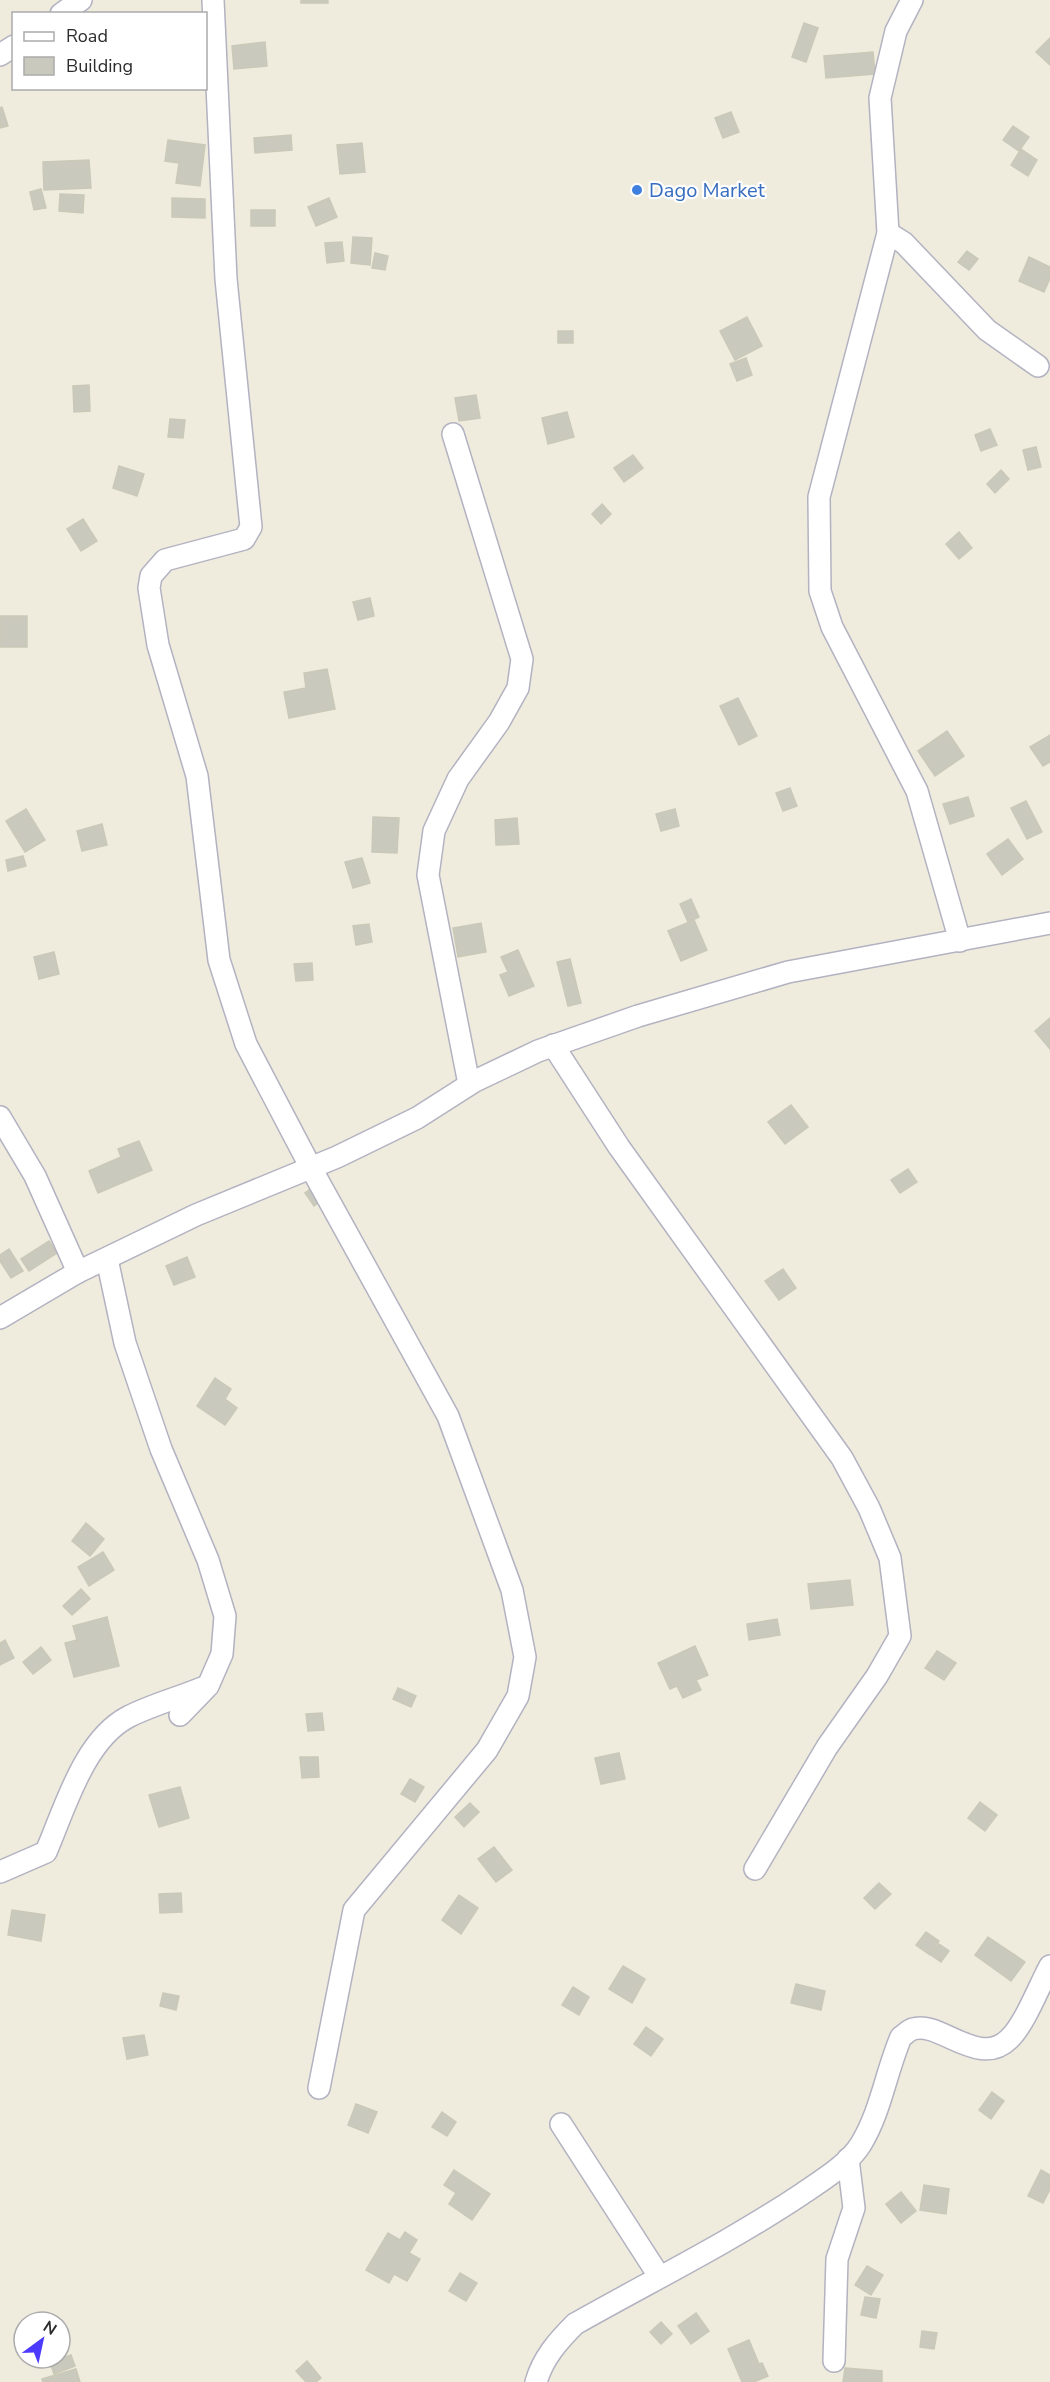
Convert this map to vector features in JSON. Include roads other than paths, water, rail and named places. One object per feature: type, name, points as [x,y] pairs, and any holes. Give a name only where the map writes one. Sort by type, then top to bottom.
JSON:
[{"type":"street","points":[[64,12],[81,0]]},
{"type":"street","points":[[213,0],[226,279],[251,527],[244,539],[165,560],[151,576],[149,588],[158,645],[197,776],[219,960],[246,1044],[448,1416],[512,1590],[525,1657],[518,1696],[487,1750],[354,1910],[319,2088]]},
{"type":"street","points":[[912,0],[896,32],[880,98],[888,233],[819,497],[820,591],[832,627],[917,790],[960,941]]},
{"type":"street","points":[[888,233],[904,243],[987,330],[1038,366]]},
{"type":"street","points":[[453,434],[522,659],[518,688],[499,723],[458,779],[434,831],[428,875],[469,1084]]},
{"type":"street","points":[[0,1318],[78,1272],[195,1215],[312,1168],[417,1118],[469,1084],[553,1045],[638,1016],[788,972],[1050,923]]},
{"type":"street","points":[[553,1045],[619,1147],[842,1458],[868,1508],[890,1558],[900,1636],[877,1676],[827,1747],[755,1869]]},
{"type":"street","points":[[0,1117],[35,1176],[78,1272]]},
{"type":"street","points":[[107,1259],[125,1343],[161,1449],[208,1560],[225,1616],[222,1654],[208,1686],[180,1715]]},
{"type":"street","points":[[0,1872],[46,1852],[85,1762],[102,1737],[128,1717],[208,1686]]},
{"type":"street","points":[[536,2382],[539,2371],[555,2344],[575,2324],[770,2215],[826,2178],[848,2159],[860,2146],[872,2122],[901,2037],[913,2029],[928,2029],[961,2043],[983,2049],[997,2046],[1008,2040],[1017,2028],[1050,1966]]},
{"type":"street","points":[[561,2124],[659,2276]]},
{"type":"street","points":[[834,2361],[837,2259],[854,2208],[848,2159]]},
{"type":"place","name":"Dago Market","points":[[637,190]]}]
